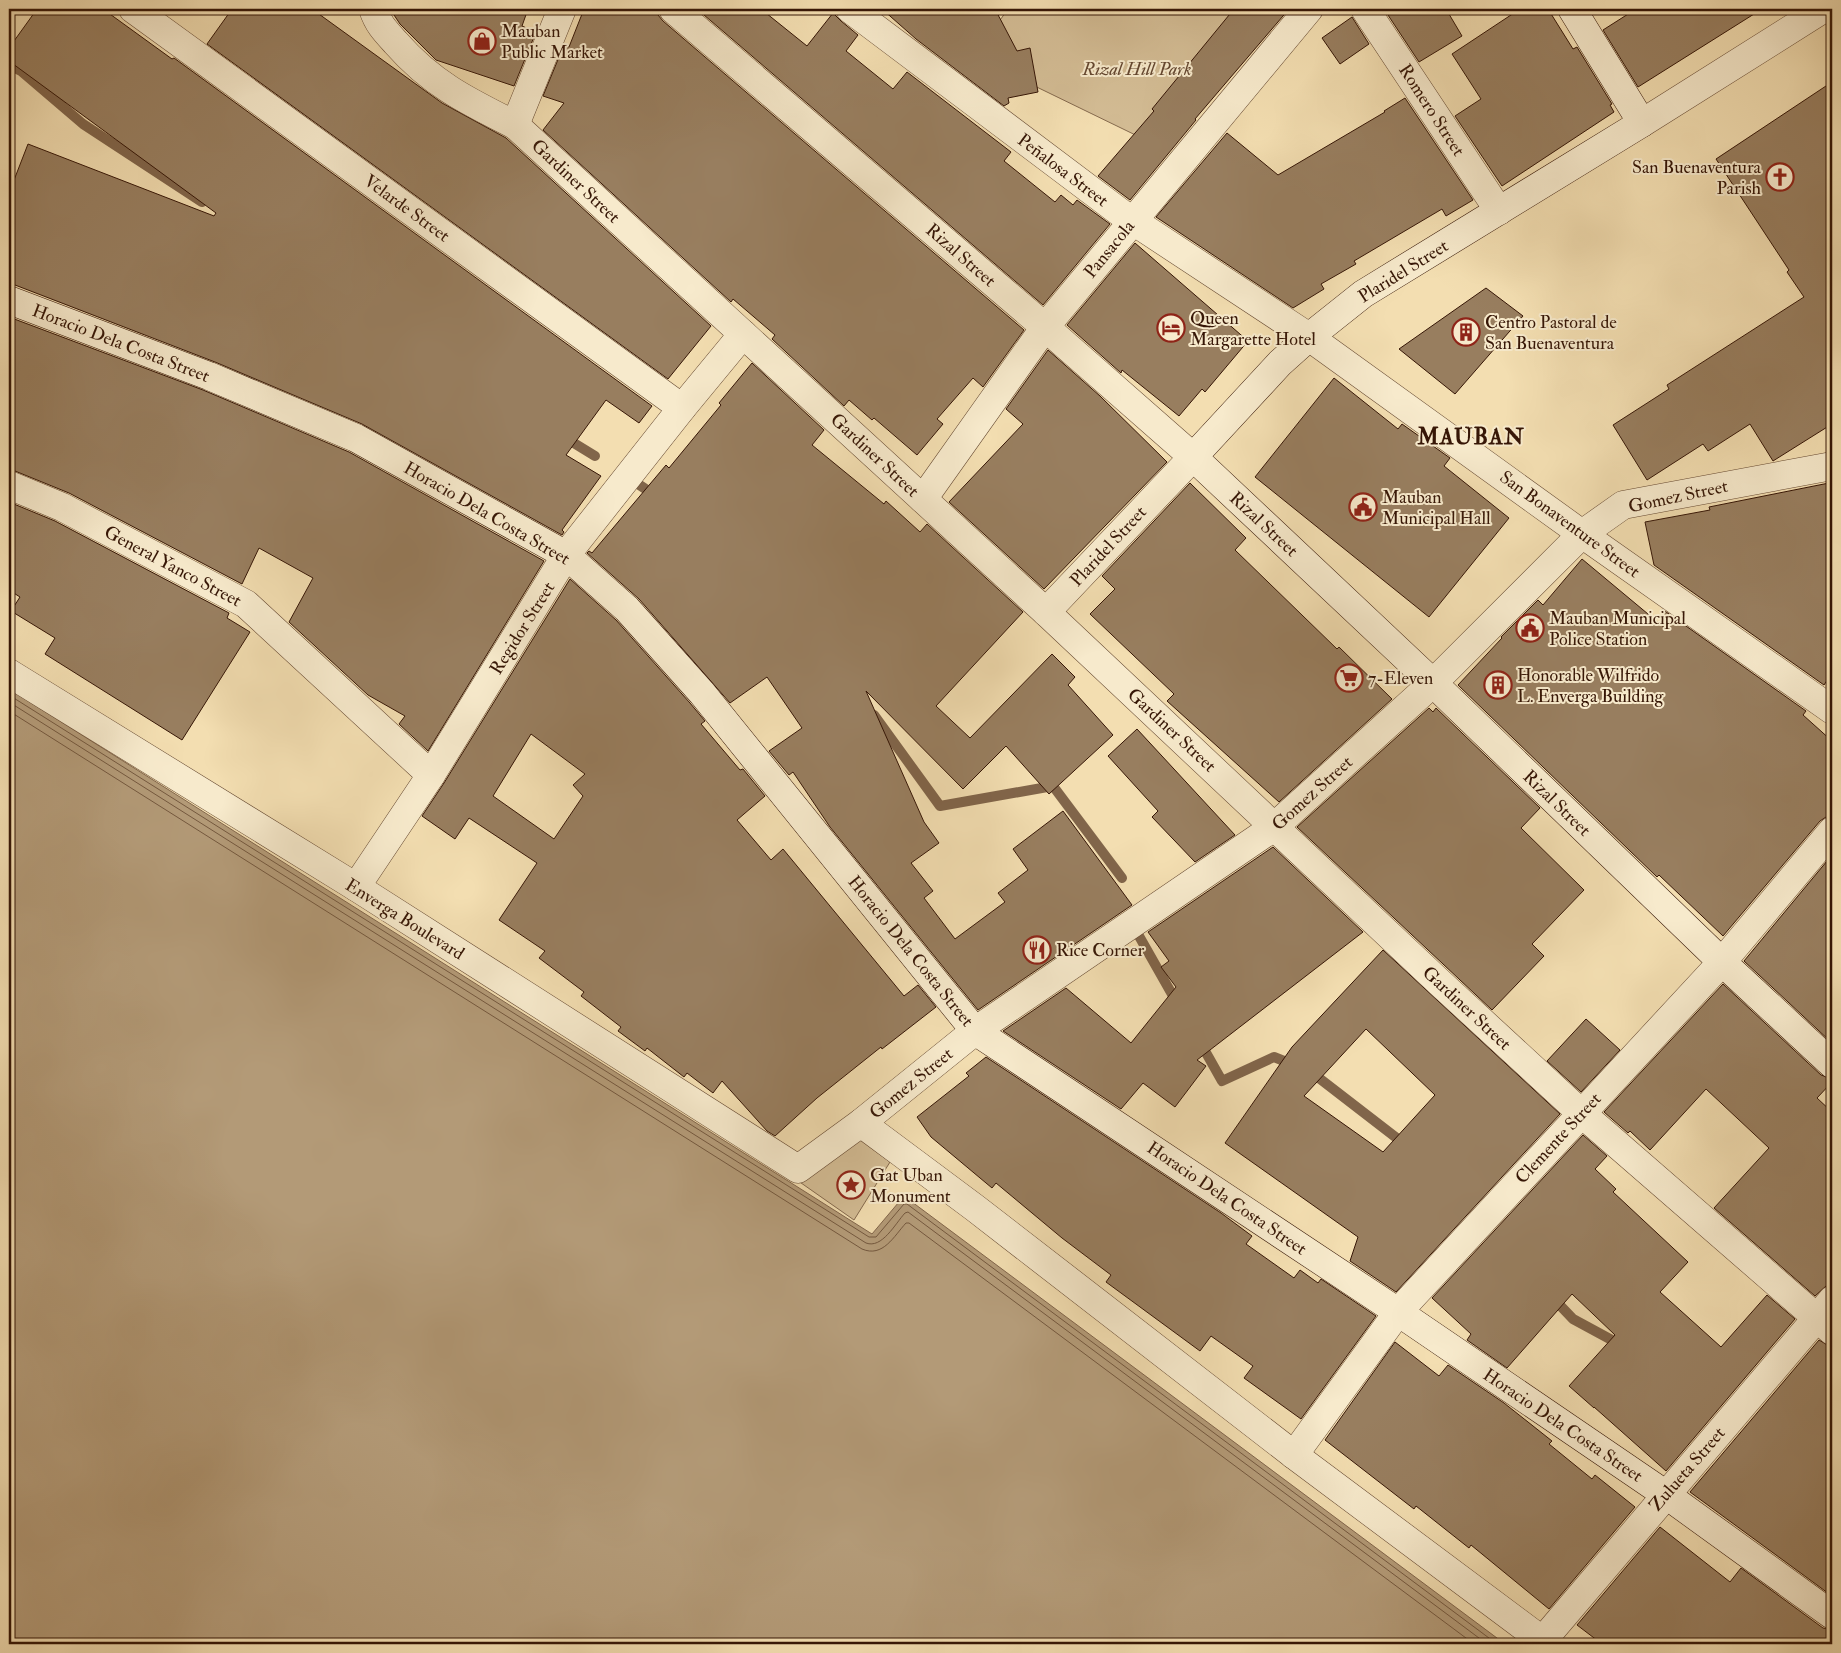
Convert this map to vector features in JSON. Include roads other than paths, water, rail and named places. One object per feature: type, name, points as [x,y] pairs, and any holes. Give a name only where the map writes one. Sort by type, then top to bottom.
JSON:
[{"type":"street","name":"Velarde Street","points":[[133,9],[682,408]]},
{"type":"street","name":"Gardiner Street","points":[[373,9],[378,22],[412,61],[463,99],[515,125],[1046,612],[1581,1113],[1827,1316]]},
{"type":"street","points":[[515,125],[562,9]]},
{"type":"street","name":"Rizal Street","points":[[673,9],[1045,327],[1193,457],[1433,683],[1722,962],[1832,1064]]},
{"type":"street","name":"Peñalosa Street","points":[[850,9],[1132,221],[1308,337]]},
{"type":"street","name":"Pansacola","points":[[923,499],[1045,327],[1309,9]]},
{"type":"street","name":"Romero Street","points":[[1365,9],[1499,211]]},
{"type":"street","points":[[1572,9],[1642,124]]},
{"type":"street","name":"Plaridel Street","points":[[1046,612],[1280,363],[1308,337],[1363,294],[1642,124],[1823,9]]},
{"type":"street","name":"Horacio Dela Costa Street","points":[[9,300],[209,376],[356,438],[566,555],[627,609],[702,693],[975,1031],[1398,1312],[1665,1494],[1832,1615]]},
{"type":"street","name":"Regidor Street","points":[[356,887],[431,775],[566,555],[743,334]]},
{"type":"street","name":"San Bonaventure Street","points":[[1308,337],[1582,534],[1832,710]]},
{"type":"street","name":"Gomez Street","points":[[798,1169],[861,1123],[975,1031],[1274,827],[1433,683],[1582,534],[1624,505],[1832,466]]},
{"type":"street","name":"General Yanco Street","points":[[9,485],[62,507],[246,604],[431,775]]},
{"type":"street","name":"Enverga Boulevard","points":[[9,673],[356,887],[798,1169]]},
{"type":"street","name":"Clemente Street","points":[[1294,1455],[1398,1312],[1722,962],[1832,831]]},
{"type":"street","points":[[861,1123],[975,1208],[1294,1455],[1545,1642]]},
{"type":"street","name":"Zulueta Street","points":[[1545,1642],[1665,1494],[1827,1316]]},
{"type":"water","points":[[9,689],[872,1234],[904,1196],[1505,1644],[9,1644]]},
{"type":"waterway","points":[[9,65],[21,71],[83,124],[202,202]]},
{"type":"waterway","points":[[564,437],[595,456]]},
{"type":"waterway","points":[[632,480],[656,496]]},
{"type":"waterway","points":[[874,715],[940,806],[1053,786],[1122,878]]},
{"type":"waterway","points":[[1139,936],[1177,1003]]},
{"type":"waterway","points":[[1200,1042],[1222,1081],[1274,1057],[1294,1065]]},
{"type":"waterway","points":[[1309,1072],[1407,1146]]},
{"type":"waterway","points":[[1552,1297],[1573,1319],[1621,1345]]},
{"type":"place","name":"Mauban Public Market","points":[[482,41]]},
{"type":"place","name":"San Buenaventura Parish","points":[[1780,177]]},
{"type":"place","name":"Queen Margarette Hotel","points":[[1171,328]]},
{"type":"place","name":"Centro Pastoral de San Buenaventura","points":[[1466,332]]},
{"type":"place","name":"Mauban Municipal Hall","points":[[1363,507]]},
{"type":"place","name":"Mauban Municipal Police Station","points":[[1530,628]]},
{"type":"place","name":"7-Eleven","points":[[1349,678]]},
{"type":"place","name":"Honorable Wilfrido L. Enverga Building","points":[[1498,685]]},
{"type":"place","name":"Rice Corner","points":[[1037,950]]},
{"type":"place","name":"Gat Uban Monument","points":[[851,1185]]},
{"type":"district","name":"MAUBAN","points":[[1471,436]]},
{"type":"park label","name":"Rizal Hill Park","points":[[1137,69]]}]
